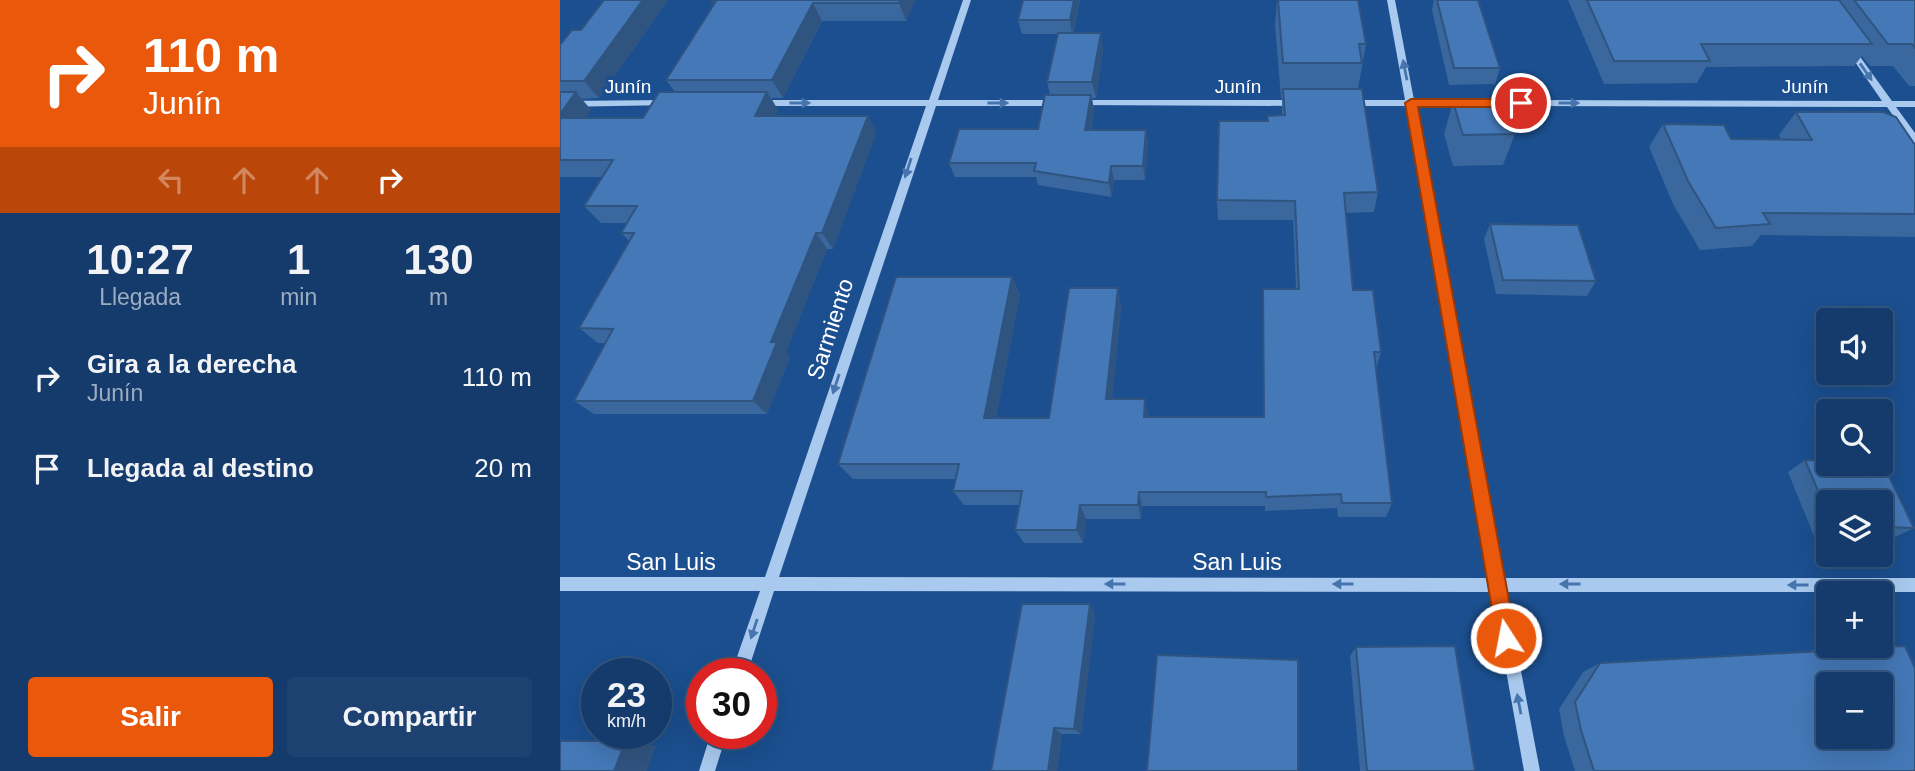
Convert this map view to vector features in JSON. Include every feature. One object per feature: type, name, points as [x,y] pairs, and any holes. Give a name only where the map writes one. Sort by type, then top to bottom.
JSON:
[{"type":"street","name":"Sarmiento","points":[[744,658],[967,0]]},
{"type":"street","points":[[1391,0],[1532,771]]},
{"type":"street","points":[[1845,41],[1915,141]]},
{"type":"street","name":"Junín","points":[[560,104],[686,103]]},
{"type":"street","name":"Junín","points":[[742,103],[1315,103]]},
{"type":"street","name":"Junín","points":[[1342,103],[1915,104]]},
{"type":"street","name":"San Luis","points":[[560,584],[1915,585]]},
{"type":"street","points":[[707,771],[714,749]]},
{"type":"building","points":[[604,0],[643,0],[584,81],[560,81],[560,45],[572,30],[581,30]]},
{"type":"building","points":[[713,0],[900,0],[899,3],[813,3],[772,80],[666,80],[716,1]]},
{"type":"building","points":[[1023,0],[1074,0],[1070,20],[1018,20]]},
{"type":"building","points":[[1278,0],[1358,0],[1366,44],[1359,44],[1362,63],[1283,63]]},
{"type":"building","points":[[1437,0],[1478,0],[1500,68],[1454,68]]},
{"type":"building","points":[[1587,0],[1839,0],[1872,44],[1701,44],[1710,61],[1614,61]]},
{"type":"building","points":[[1854,0],[1915,0],[1915,48],[1912,44],[1888,44]]},
{"type":"building","points":[[1058,33],[1101,33],[1092,82],[1047,82]]},
{"type":"building","points":[[1283,89],[1362,89],[1378,192],[1344,193],[1353,290],[1373,290],[1381,352],[1374,352],[1392,503],[1342,503],[1341,494],[1266,497],[1266,492],[1139,492],[1138,505],[1080,505],[1077,530],[1015,530],[1022,491],[953,491],[959,464],[838,464],[896,277],[1012,277],[984,418],[1049,418],[1069,288],[1118,288],[1106,399],[1145,399],[1144,417],[1264,417],[1263,289],[1299,289],[1295,201],[1217,200],[1219,121],[1268,121],[1267,116],[1285,115]]},
{"type":"building","points":[[560,92],[576,92],[560,114]]},
{"type":"building","points":[[659,92],[767,92],[755,116],[868,116],[822,233],[816,233],[771,342],[777,342],[753,401],[574,401],[613,329],[579,328],[634,233],[621,233],[637,206],[584,206],[613,160],[560,160],[560,118],[643,118]]},
{"type":"building","points":[[1045,95],[1091,95],[1085,130],[1146,130],[1143,166],[1111,166],[1109,183],[1034,171],[1036,163],[949,163],[959,129],[1038,129]]},
{"type":"building","points":[[1504,101],[1515,134],[1463,135],[1453,102]]},
{"type":"building","points":[[1796,112],[1883,112],[1896,117],[1915,145],[1915,214],[1763,213],[1770,224],[1716,228],[1688,181],[1663,124],[1724,125],[1731,139],[1812,140]]},
{"type":"building","points":[[1490,224],[1578,225],[1596,281],[1503,280]]},
{"type":"building","points":[[1805,460],[1816,460],[1816,476],[1889,476],[1914,528],[1893,527],[1893,490],[1818,490]]},
{"type":"building","points":[[1022,604],[1090,604],[1074,729],[1054,728],[1048,771],[991,771]]},
{"type":"building","points":[[1455,646],[1475,771],[1367,771],[1356,647]]},
{"type":"building","points":[[1893,646],[1905,646],[1915,668],[1915,771],[1594,771],[1575,702],[1600,663],[1816,651],[1816,658],[1893,658]]},
{"type":"building","points":[[1157,655],[1298,660],[1298,771],[1147,771]]},
{"type":"building","points":[[560,741],[581,741],[581,749],[623,749],[614,771],[560,771]]},
{"type":"route","points":[[1506,638],[1411,103],[1521,103]]}]
